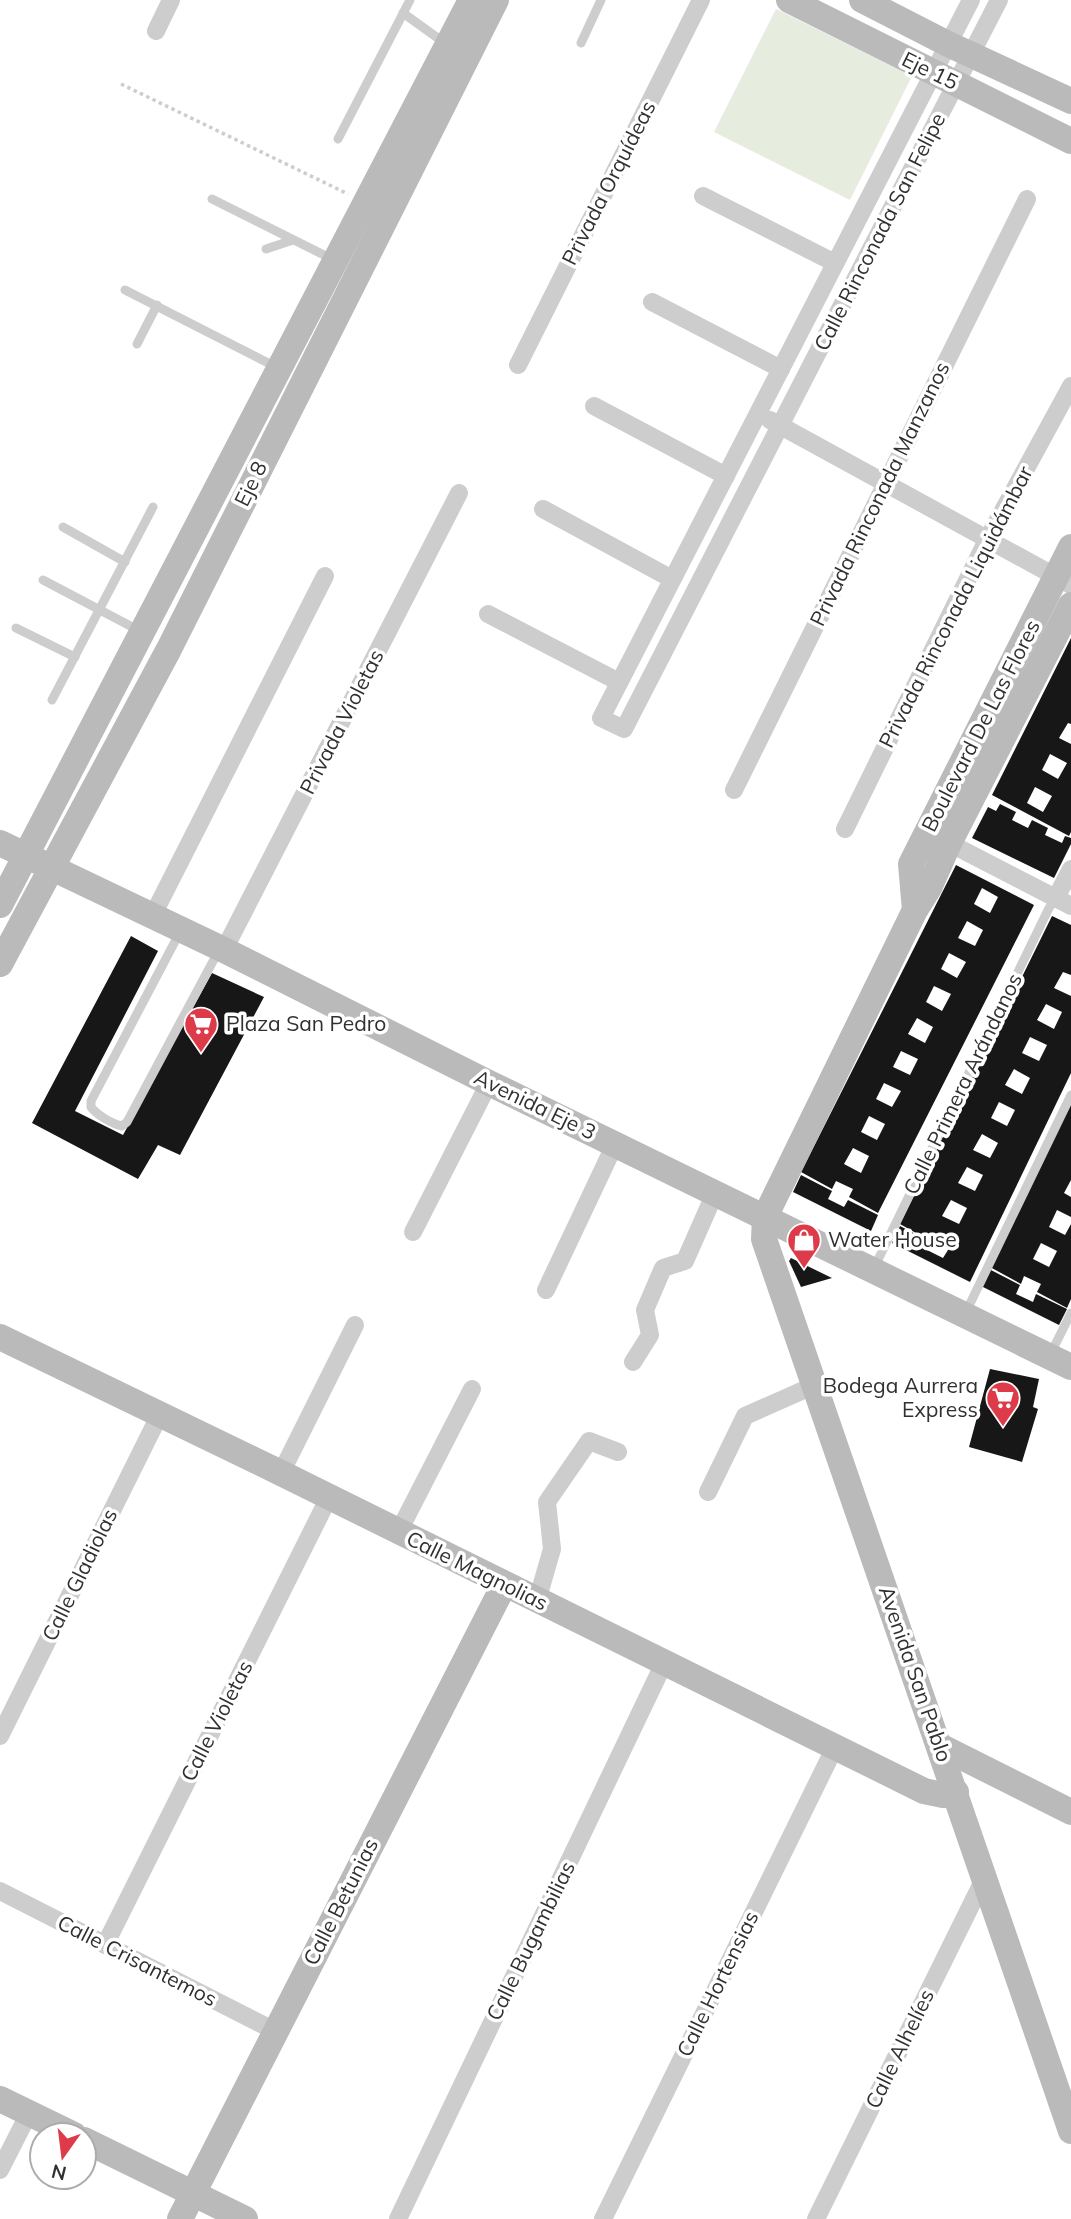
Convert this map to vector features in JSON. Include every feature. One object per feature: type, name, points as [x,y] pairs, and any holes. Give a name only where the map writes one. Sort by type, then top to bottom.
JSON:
[{"type":"main road","name":"Eje 8","points":[[0,905],[471,0]]},
{"type":"main road","name":"Eje 8","points":[[0,964],[169,649],[496,0]]},
{"type":"main road","name":"Eje 15","points":[[789,0],[1071,141]]},
{"type":"main road","name":"Eje 15","points":[[862,0],[1071,101]]},
{"type":"main road","name":"Boulevard De Las Flores","points":[[915,910],[911,863],[1063,581],[1071,547]]},
{"type":"main road","name":"Boulevard De Las Flores","points":[[765,1217],[915,910],[929,888],[949,843],[1071,605]]},
{"type":"main road","name":"Avenida Eje 3","points":[[0,843],[153,915],[489,1083],[1060,1362]]},
{"type":"main road","name":"Avenida San Pablo","points":[[765,1217],[764,1239],[1071,2131]]},
{"type":"main road","name":"Calle Magnolias","points":[[0,1337],[664,1662],[834,1749],[924,1791],[943,1795],[956,1792]]},
{"type":"main road","name":"Calle Betunias","points":[[180,2219],[504,1585]]},
{"type":"main road","points":[[940,1746],[1071,1812]]},
{"type":"main road","points":[[0,2099],[45,2121]]},
{"type":"main road","points":[[98,2147],[245,2219]]},
{"type":"street","points":[[156,31],[171,0]]},
{"type":"street","name":"Privada Orquídeas","points":[[518,365],[701,0]]},
{"type":"street","name":"Calle Rinconada San Felipe","points":[[971,0],[960,49],[835,263],[601,718],[624,729],[780,426],[945,78],[960,49],[999,0]]},
{"type":"street","points":[[703,196],[835,263]]},
{"type":"street","name":"Privada Rinconada Manzanos","points":[[734,790],[1027,199]]},
{"type":"street","points":[[652,302],[781,369]]},
{"type":"street","name":"Privada Rinconada Liquidámbar","points":[[845,829],[987,540],[1071,386]]},
{"type":"street","points":[[594,406],[726,476]]},
{"type":"street","points":[[758,413],[1063,581]]},
{"type":"street","name":"Privada Violetas","points":[[222,949],[459,494]]},
{"type":"street","points":[[543,509],[672,579]]},
{"type":"street","points":[[153,915],[326,576]]},
{"type":"street","points":[[488,614],[619,682]]},
{"type":"street","points":[[949,843],[1063,902],[1071,869]]},
{"type":"street","points":[[413,1232],[489,1083]]},
{"type":"street","points":[[546,1290],[615,1144]]},
{"type":"street","points":[[633,1362],[650,1335],[645,1310],[663,1268],[685,1261],[715,1193]]},
{"type":"street","points":[[281,1473],[355,1325]]},
{"type":"street","points":[[708,1492],[745,1416],[815,1385]]},
{"type":"street","points":[[398,1533],[472,1389]]},
{"type":"street","name":"Calle Gladiolas","points":[[0,1736],[160,1414]]},
{"type":"street","points":[[537,1601],[552,1549],[547,1502],[589,1441],[618,1452]]},
{"type":"street","name":"Calle Violetas","points":[[105,1945],[329,1497]]},
{"type":"street","name":"Calle Bugambilias","points":[[398,2219],[664,1662]]},
{"type":"street","name":"Calle Hortensias","points":[[603,2219],[834,1749]]},
{"type":"street","name":"Calle Alhelíes","points":[[816,2219],[984,1879]]},
{"type":"street","name":"Calle Crisantemos","points":[[0,1891],[275,2031]]},
{"type":"street","points":[[0,2170],[29,2113]]},
{"type":"lane","points":[[338,139],[410,0]]},
{"type":"lane","points":[[581,43],[601,0]]},
{"type":"lane","points":[[403,13],[448,45]]},
{"type":"lane","points":[[212,199],[336,260]]},
{"type":"lane","points":[[266,249],[293,240]]},
{"type":"lane","points":[[125,290],[280,369]]},
{"type":"lane","points":[[137,344],[157,305]]},
{"type":"lane","points":[[52,700],[153,507]]},
{"type":"lane","points":[[63,527],[125,562]]},
{"type":"lane","points":[[43,580],[143,633]]},
{"type":"lane","points":[[16,628],[75,657]]},
{"type":"lane","name":"Calle Primera Arándanos","points":[[873,1270],[1049,908],[1063,902]]},
{"type":"lane","points":[[181,929],[91,1101],[92,1110],[116,1125],[127,1122],[222,949]]},
{"type":"lane","points":[[964,1316],[1071,1096]]},
{"type":"lane","points":[[1060,1362],[1071,1312]]},
{"type":"path","points":[[121,84],[366,203]]},
{"type":"shaded area","points":[[776,9],[912,76],[850,200],[714,132]]},
{"type":"building","points":[[1071,638],[1071,724],[1068,723],[1059,738],[1071,744],[1069,836],[992,795]],"holes":[[[1050,754],[1067,763],[1058,779],[1042,770]],[[1035,787],[1052,796],[1043,812],[1027,803]]]},
{"type":"building","points":[[1000,804],[1016,812],[1012,820],[1028,828],[1032,820],[1048,828],[1045,835],[1062,843],[1065,836],[1071,838],[1071,844],[1054,878],[972,838],[988,807],[996,811]]},
{"type":"building","points":[[956,865],[1034,905],[878,1213],[849,1197],[853,1189],[836,1181],[832,1189],[801,1172]],"holes":[[[982,888],[998,897],[990,913],[974,904]],[[967,921],[983,930],[975,946],[958,938]],[[949,953],[966,962],[957,978],[941,969]],[[934,986],[951,994],[942,1011],[926,1002]],[[917,1018],[933,1027],[925,1043],[908,1034]],[[901,1051],[918,1059],[910,1075],[893,1067]],[[884,1083],[901,1091],[892,1107],[876,1099]],[[869,1116],[885,1124],[877,1140],[861,1132]],[[853,1148],[869,1156],[861,1173],[844,1164]]]},
{"type":"building","points":[[1052,916],[1071,925],[1071,975],[1063,972],[1054,988],[1071,996],[1071,1073],[970,1282],[892,1243],[900,1226],[931,1242],[927,1250],[943,1258],[948,1250],[951,1241],[934,1233],[930,1241],[900,1224]],"holes":[[[1046,1004],[1062,1012],[1054,1029],[1037,1020]],[[1030,1037],[1047,1045],[1039,1061],[1022,1053]],[[1014,1069],[1030,1078],[1022,1094],[1005,1085]],[[999,1102],[1015,1110],[1007,1126],[991,1118]],[[982,1134],[998,1143],[990,1158],[973,1150]],[[967,1167],[983,1175],[975,1191],[958,1183]],[[951,1200],[967,1208],[959,1224],[942,1216]]]},
{"type":"building","name":"Plaza San Pedro","points":[[131,936],[158,951],[75,1111],[123,1135],[212,973],[264,997],[180,1155],[158,1145],[138,1179],[32,1123]]},
{"type":"building","points":[[1071,1104],[1071,1180],[1064,1193],[1071,1197],[1071,1217],[1057,1210],[1049,1227],[1065,1235],[1071,1224],[1071,1299],[1067,1308],[1037,1292],[1041,1284],[1024,1276],[1021,1284],[990,1267]],"holes":[[[1041,1243],[1057,1251],[1049,1267],[1033,1259]]]},
{"type":"building","points":[[801,1175],[832,1191],[828,1199],[844,1207],[848,1200],[878,1215],[871,1231],[793,1192]]},
{"type":"building","name":"Water House","points":[[791,1258],[832,1278],[801,1287],[789,1261]]},
{"type":"building","points":[[989,1269],[1020,1285],[1016,1294],[1033,1302],[1036,1294],[1067,1309],[1059,1325],[981,1286]]},
{"type":"building","name":"Bodega Aurrera Express","points":[[990,1369],[1039,1379],[1033,1407],[1038,1409],[1022,1462],[969,1447]]},
{"type":"place","name":"Plaza San Pedro","points":[[201,1054]]},
{"type":"place","name":"Water House","points":[[804,1270]]},
{"type":"place","name":"Bodega Aurrera Express","points":[[1003,1428]]}]
